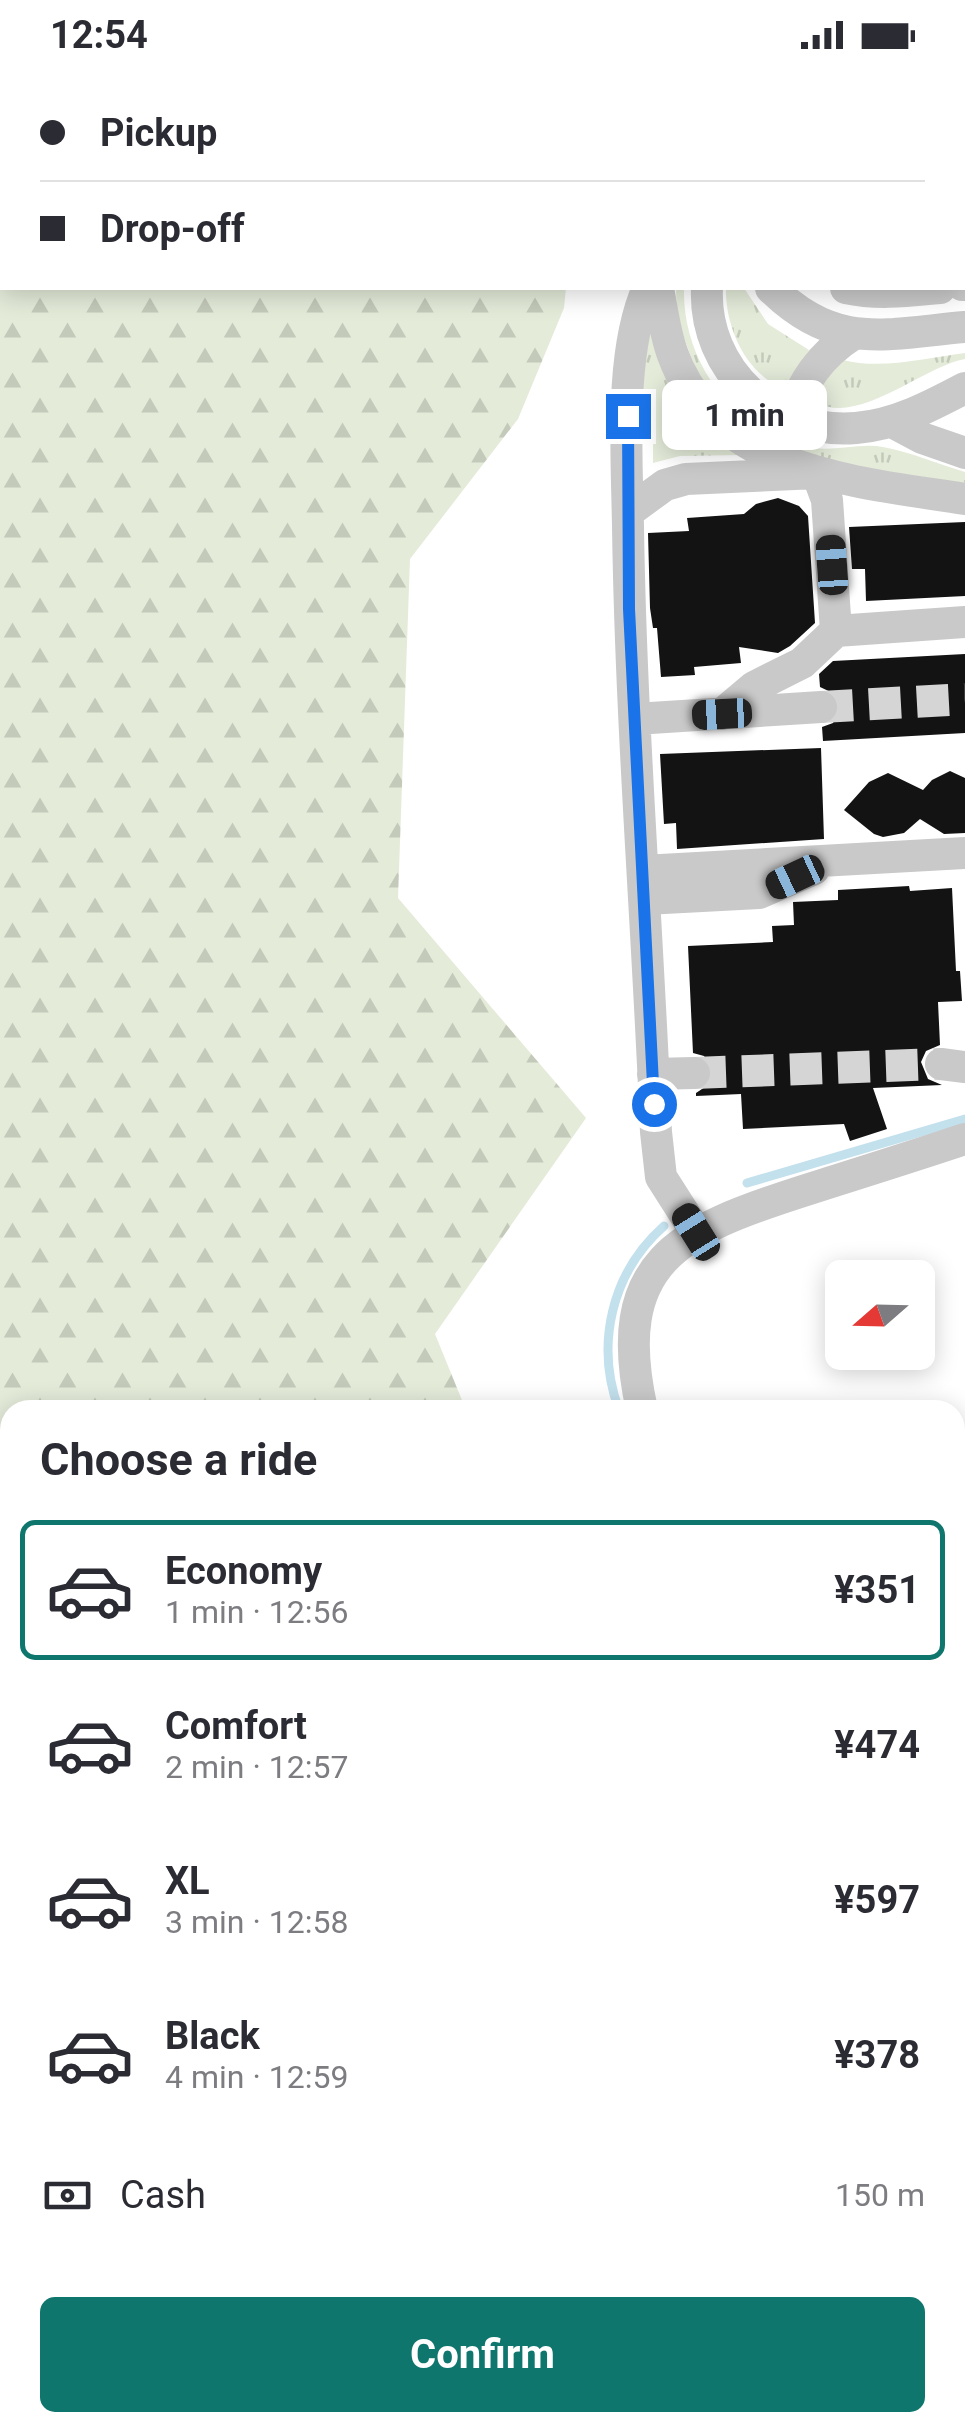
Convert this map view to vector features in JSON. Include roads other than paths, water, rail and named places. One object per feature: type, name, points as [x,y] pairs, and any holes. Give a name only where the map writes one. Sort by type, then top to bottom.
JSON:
[{"type":"street","points":[[647,290],[630,348],[628,512],[657,1155],[661,1177],[696,1232]]},
{"type":"street","points":[[658,290],[673,354],[702,405],[728,430],[758,450],[816,473],[965,499]]},
{"type":"street","points":[[707,290],[706,309],[714,345],[734,377],[760,403],[789,417],[822,428],[856,428],[892,422],[965,388]]},
{"type":"street","points":[[773,290],[804,316],[852,335],[965,327]]},
{"type":"street","points":[[856,290],[902,290]]},
{"type":"street","points":[[789,417],[808,375],[832,348],[852,335]]},
{"type":"street","points":[[892,422],[956,445]]},
{"type":"street","points":[[628,512],[665,485],[686,479],[816,473]]},
{"type":"street","points":[[816,473],[827,500],[836,631]]},
{"type":"street","points":[[722,714],[754,687],[802,663],[836,631],[965,622]]},
{"type":"street","points":[[635,719],[821,708]]},
{"type":"street","points":[[644,885],[759,894],[831,860],[965,853]]},
{"type":"street","points":[[654,1074],[694,1073]]},
{"type":"street","points":[[640,1400],[632,1367],[632,1330],[641,1299],[661,1260],[696,1232],[743,1210],[965,1139]]},
{"type":"waterway","points":[[747,1183],[965,1119]]},
{"type":"waterway","points":[[616,1400],[608,1360],[613,1311],[631,1265],[664,1226]]},
{"type":"tunnel","points":[[821,707],[965,699]]},
{"type":"tunnel","points":[[694,1073],[941,1064]]}]
